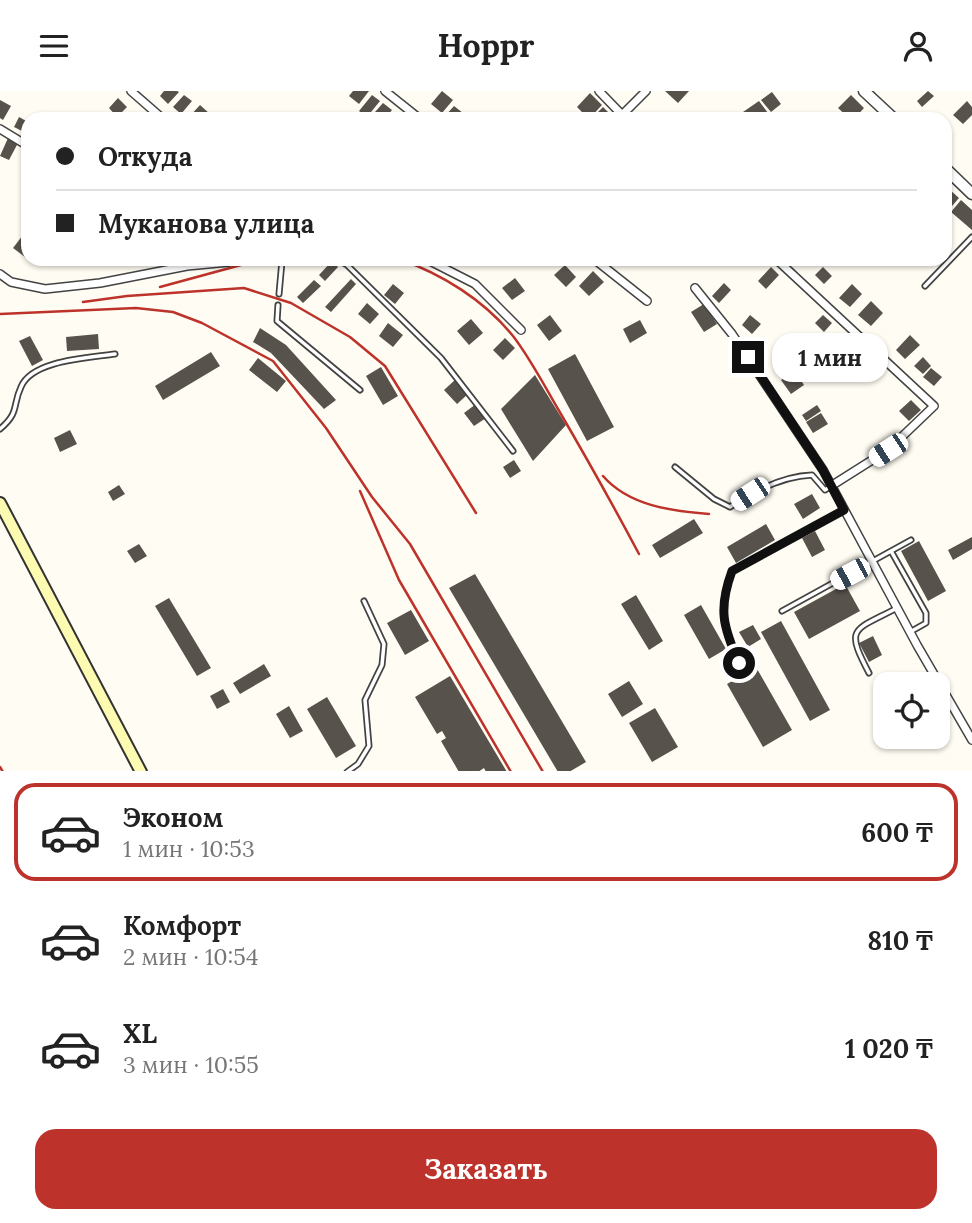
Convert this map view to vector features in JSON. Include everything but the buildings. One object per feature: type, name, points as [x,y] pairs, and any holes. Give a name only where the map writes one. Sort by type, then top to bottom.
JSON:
[{"type":"main road","points":[[0,503],[141,771]]},
{"type":"street","points":[[131,91],[155,112]]},
{"type":"street","points":[[385,91],[411,112]]},
{"type":"street","points":[[599,91],[619,112]]},
{"type":"street","points":[[628,112],[646,91]]},
{"type":"street","points":[[864,91],[886,112]]},
{"type":"street","points":[[0,129],[21,142]]},
{"type":"street","points":[[952,175],[972,194]]},
{"type":"street","points":[[0,274],[11,282],[45,289],[100,283],[169,266]]},
{"type":"street","points":[[440,266],[475,284],[521,330]]},
{"type":"street","points":[[603,266],[647,301]]},
{"type":"street","points":[[784,266],[934,406],[888,450],[831,486]]},
{"type":"street","points":[[695,288],[733,334],[831,486],[909,632],[972,740]]},
{"type":"lane","points":[[952,258],[972,237]]},
{"type":"lane","points":[[279,294],[282,266]]},
{"type":"lane","points":[[348,266],[441,358],[513,451]]},
{"type":"lane","points":[[925,286],[944,266]]},
{"type":"lane","points":[[278,305],[277,321],[360,390]]},
{"type":"lane","points":[[0,429],[15,412],[21,385],[31,373],[60,363],[115,354]]},
{"type":"lane","points":[[675,467],[714,499],[730,507],[750,494],[795,475],[812,475],[825,490],[831,486]]},
{"type":"lane","points":[[739,663],[726,634],[723,598],[732,571],[844,510]]},
{"type":"lane","points":[[782,611],[911,540]]},
{"type":"lane","points":[[891,551],[926,613],[926,623],[909,632]]},
{"type":"lane","points":[[348,771],[358,764],[369,746],[365,700],[382,665],[384,644],[365,601]]},
{"type":"lane","points":[[869,674],[854,645],[854,637],[858,630],[897,608]]},
{"type":"railway","points":[[160,287],[237,266]]},
{"type":"railway","points":[[416,266],[446,280],[476,300],[513,336],[542,381],[639,554]]},
{"type":"railway","points":[[83,302],[127,296],[244,288],[291,303],[350,337],[385,366],[476,513]]},
{"type":"railway","points":[[0,314],[136,308],[173,312],[202,323],[273,361],[326,428],[372,497],[410,544],[542,771]]},
{"type":"railway","points":[[603,476],[625,494],[638,500],[666,509],[709,514]]},
{"type":"railway","points":[[360,491],[399,580],[510,771]]},
{"type":"railway","points":[[0,767],[2,771]]},
{"type":"route","points":[[739,663],[726,634],[723,598],[732,571],[844,510],[823,470],[748,357]]}]
